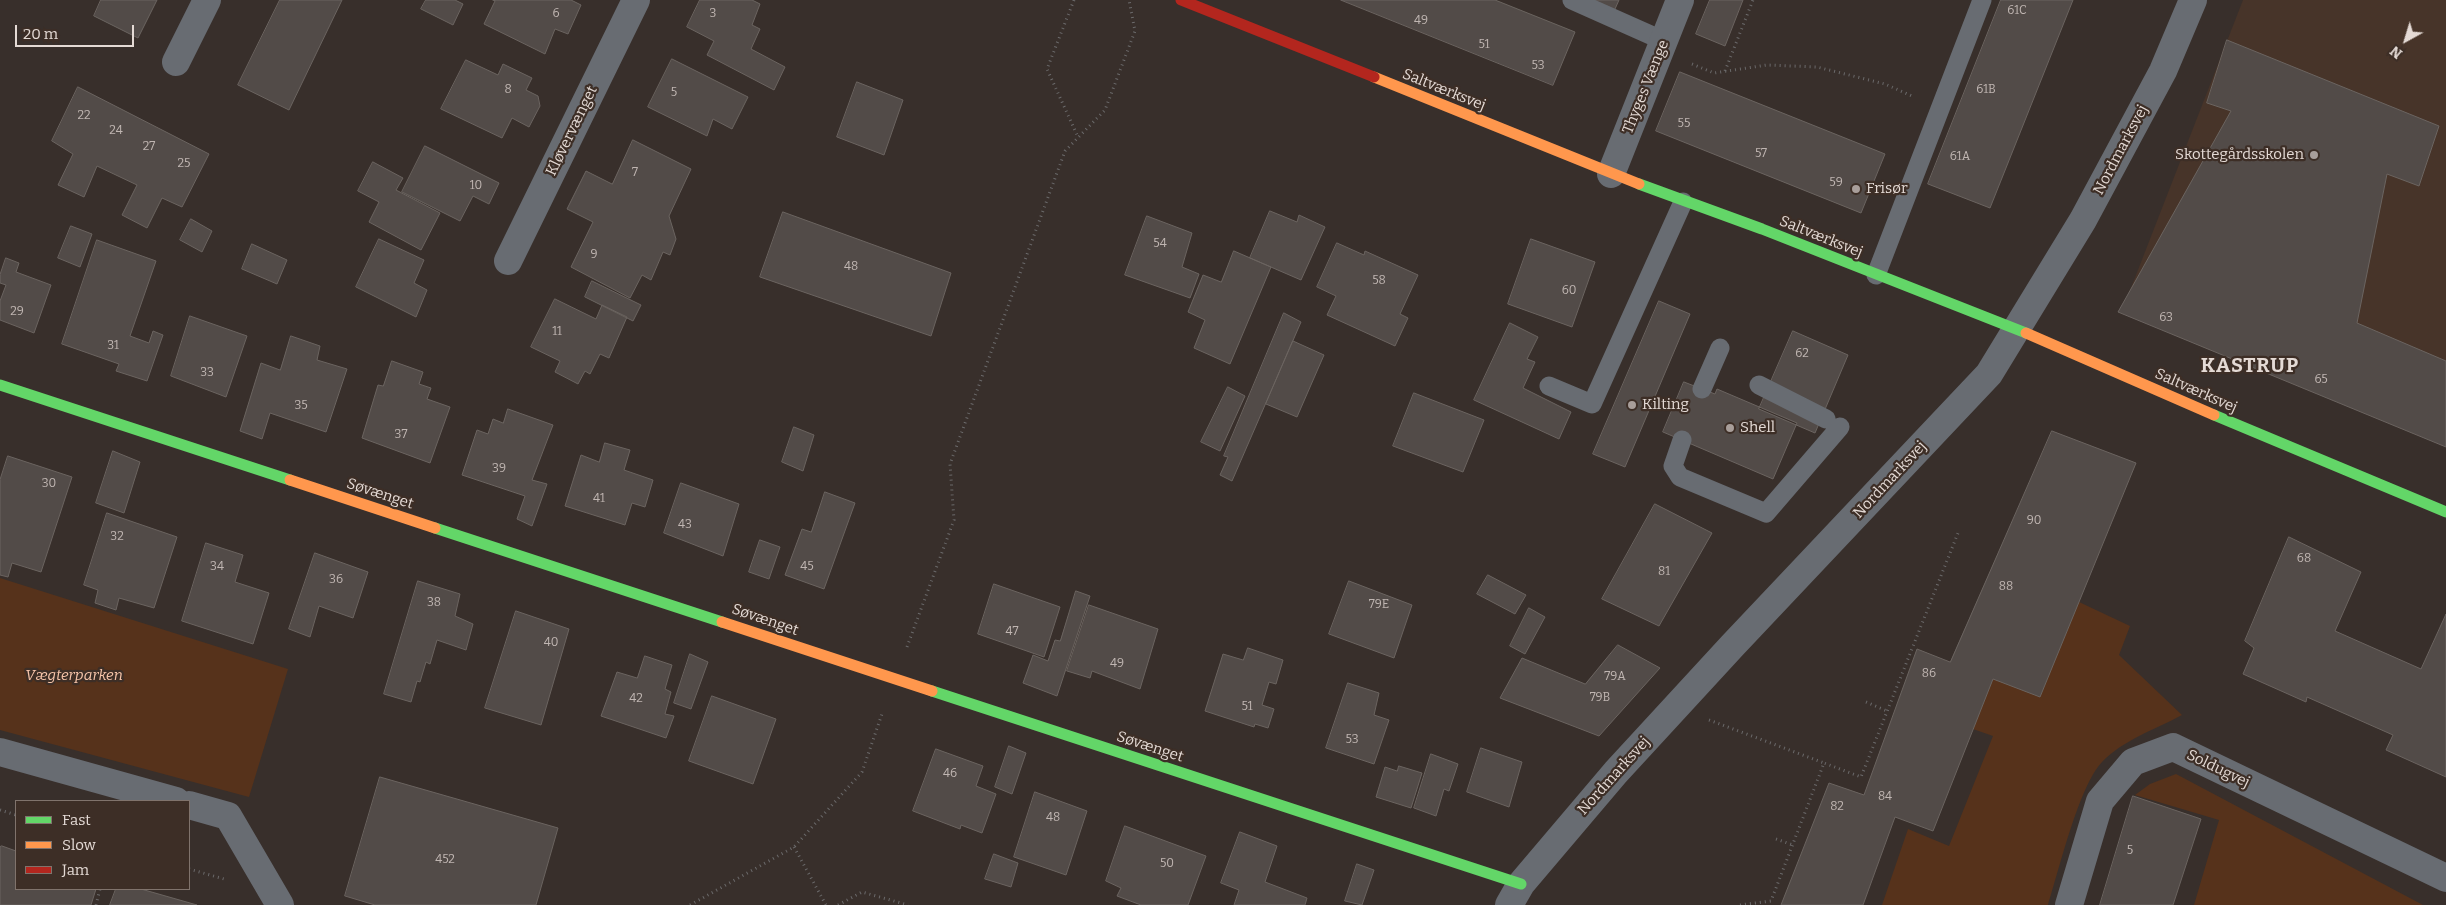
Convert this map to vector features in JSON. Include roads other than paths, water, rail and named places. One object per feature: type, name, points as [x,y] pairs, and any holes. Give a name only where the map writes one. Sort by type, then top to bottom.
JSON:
[{"type":"street","points":[[176,62],[207,0]]},
{"type":"street","name":"Kløvervænget","points":[[508,261],[636,0]]},
{"type":"street","name":"Saltværksvej","points":[[1181,0],[1611,174],[1683,202],[1762,229],[2017,329],[2266,438],[2446,512]]},
{"type":"street","name":"Thyges Vænge","points":[[1611,174],[1680,0]]},
{"type":"street","name":"Nordmarksvej","points":[[1515,895],[1610,779],[1732,646],[1989,374],[2084,220],[2163,71],[2193,0]]},
{"type":"street","name":"Søvænget","points":[[0,386],[714,618],[1515,895]]},
{"type":"street","name":"Soldugvej","points":[[2069,905],[2100,801],[2133,762],[2173,747],[2446,878]]},
{"type":"street","points":[[0,752],[172,800]]},
{"type":"street","points":[[190,805],[228,816],[280,905]]},
{"type":"lane","points":[[1572,0],[1662,46]]},
{"type":"lane","points":[[1876,275],[1982,0]]},
{"type":"lane","points":[[1549,386],[1592,404],[1683,202]]},
{"type":"lane","points":[[1702,389],[1720,348]]},
{"type":"lane","points":[[1682,440],[1673,466],[1680,477],[1766,513],[1833,423],[1758,386]]},
{"type":"place","name":"Skottegårdsskolen","points":[[2314,155]]},
{"type":"place","name":"Frisør","points":[[1856,189]]},
{"type":"place","name":"Kilting","points":[[1632,405]]},
{"type":"place","name":"Shell","points":[[1730,428]]},
{"type":"district","name":"KASTRUP","points":[[2250,366]]},
{"type":"park label","name":"Vægterparken","points":[[74,676]]}]
